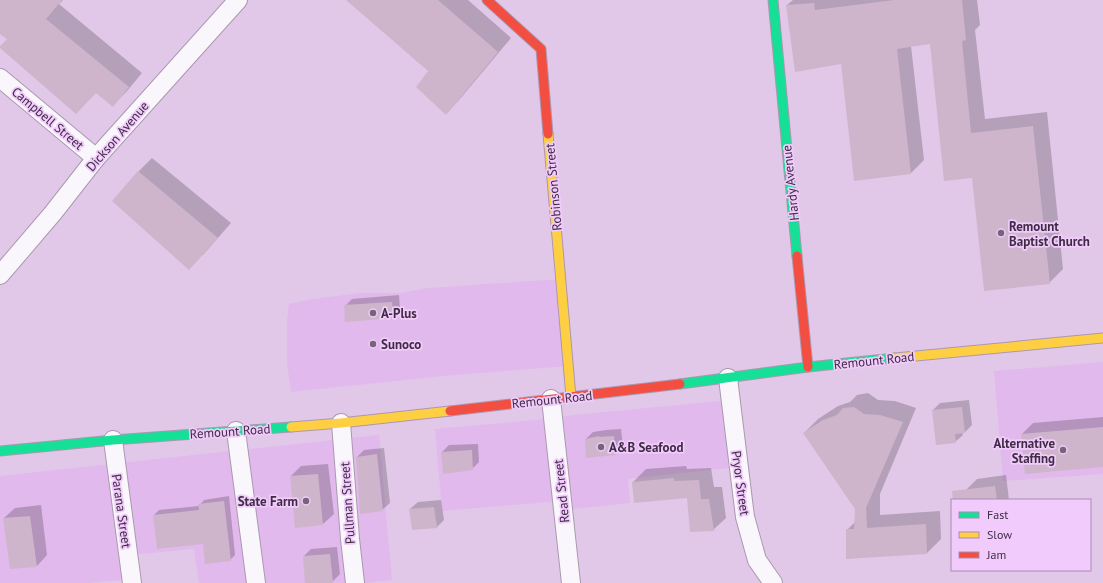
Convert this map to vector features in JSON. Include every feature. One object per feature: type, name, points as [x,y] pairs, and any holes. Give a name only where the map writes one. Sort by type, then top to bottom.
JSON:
[{"type":"main road","name":"Robinson Street","points":[[487,0],[541,49],[571,397]]},
{"type":"main road","name":"Hardy Avenue","points":[[773,0],[808,367]]},
{"type":"main road","name":"Remount Road","points":[[0,452],[113,440],[341,423],[571,397],[808,367],[1103,338]]},
{"type":"street","name":"Dickson Avenue","points":[[0,275],[96,158],[238,0]]},
{"type":"street","name":"Campbell Street","points":[[0,78],[96,158]]},
{"type":"street","name":"Pryor Street","points":[[728,378],[745,517],[757,560],[773,583]]},
{"type":"street","name":"Read Street","points":[[551,399],[571,583]]},
{"type":"street","name":"Pullman Street","points":[[341,423],[355,583]]},
{"type":"street","points":[[236,430],[256,583]]},
{"type":"street","name":"Parana Street","points":[[113,440],[132,583]]},
{"type":"shaded area","points":[[561,279],[568,366],[443,376],[291,392],[287,364],[287,321],[289,304],[312,299],[361,293],[401,293],[428,288]]},
{"type":"shaded area","points":[[1103,362],[1103,474],[1003,481],[994,371]]},
{"type":"shaded area","points":[[731,400],[739,467],[628,479],[630,503],[563,510],[562,501],[442,511],[435,429]]},
{"type":"shaded area","points":[[379,435],[392,580],[366,583],[199,583],[194,549],[129,555],[132,579],[89,583],[0,583],[0,476]]},
{"type":"building","points":[[0,0],[62,0],[46,19],[129,87],[113,107],[96,93],[76,114],[0,48],[0,46],[7,39],[0,34]]},
{"type":"building","points":[[346,0],[438,0],[498,52],[446,115],[416,87],[428,71]]},
{"type":"building","points":[[894,0],[962,0],[966,40],[962,41],[971,133],[1033,126],[1050,284],[984,291],[972,178],[944,181],[930,44],[897,49],[911,174],[854,181],[841,64],[795,72],[786,5],[814,3],[815,10]]},
{"type":"building","points":[[138,171],[218,238],[189,270],[112,201]]},
{"type":"building","points":[[392,302],[394,318],[345,322],[344,305]]},
{"type":"building","points":[[854,407],[864,414],[880,415],[903,422],[866,508],[867,528],[926,524],[927,554],[846,559],[846,529],[854,529],[855,509],[803,433],[823,420],[837,415],[843,408]]},
{"type":"building","points":[[962,407],[965,433],[955,434],[956,443],[936,445],[932,410]]},
{"type":"building","name":"Alternative Staffing","points":[[1103,427],[1103,467],[1025,474],[1021,434]]},
{"type":"building","name":"A&B Seafood","points":[[599,436],[614,436],[616,455],[586,458],[585,439]]},
{"type":"building","points":[[472,450],[473,470],[443,474],[441,452]]},
{"type":"building","points":[[377,454],[383,511],[360,514],[356,457]]},
{"type":"building","name":"State Farm","points":[[318,474],[323,525],[295,528],[290,476]]},
{"type":"building","points":[[674,478],[674,481],[699,480],[701,499],[709,499],[714,531],[690,532],[687,498],[634,503],[632,482]]},
{"type":"building","points":[[995,486],[997,499],[953,499],[952,491]]},
{"type":"building","points":[[224,501],[231,561],[205,564],[203,544],[157,549],[153,515],[199,510],[198,504]]},
{"type":"building","points":[[434,507],[437,528],[412,530],[409,509]]},
{"type":"building","points":[[30,516],[37,567],[10,569],[3,518]]},
{"type":"building","points":[[330,554],[333,583],[305,583],[303,556]]},
{"type":"traffic: fast","points":[[773,0],[797,256]]},
{"type":"traffic: fast","points":[[680,384],[808,367],[895,358]]},
{"type":"traffic: fast","points":[[0,451],[113,440],[291,427]]},
{"type":"traffic: slow","points":[[548,134],[571,397]]},
{"type":"traffic: slow","points":[[895,358],[1103,338]]},
{"type":"traffic: slow","points":[[291,427],[450,411]]},
{"type":"traffic: jam","points":[[487,0],[541,49],[548,134]]},
{"type":"traffic: jam","points":[[797,256],[808,367]]},
{"type":"traffic: jam","points":[[450,411],[680,384]]},
{"type":"place","name":"Remount Baptist Church","points":[[1001,233]]},
{"type":"place","name":"A-Plus","points":[[373,313]]},
{"type":"place","name":"Sunoco","points":[[373,344]]},
{"type":"place","name":"A&B Seafood","points":[[601,447]]},
{"type":"place","name":"Alternative Staffing","points":[[1063,450]]},
{"type":"place","name":"State Farm","points":[[306,501]]}]
